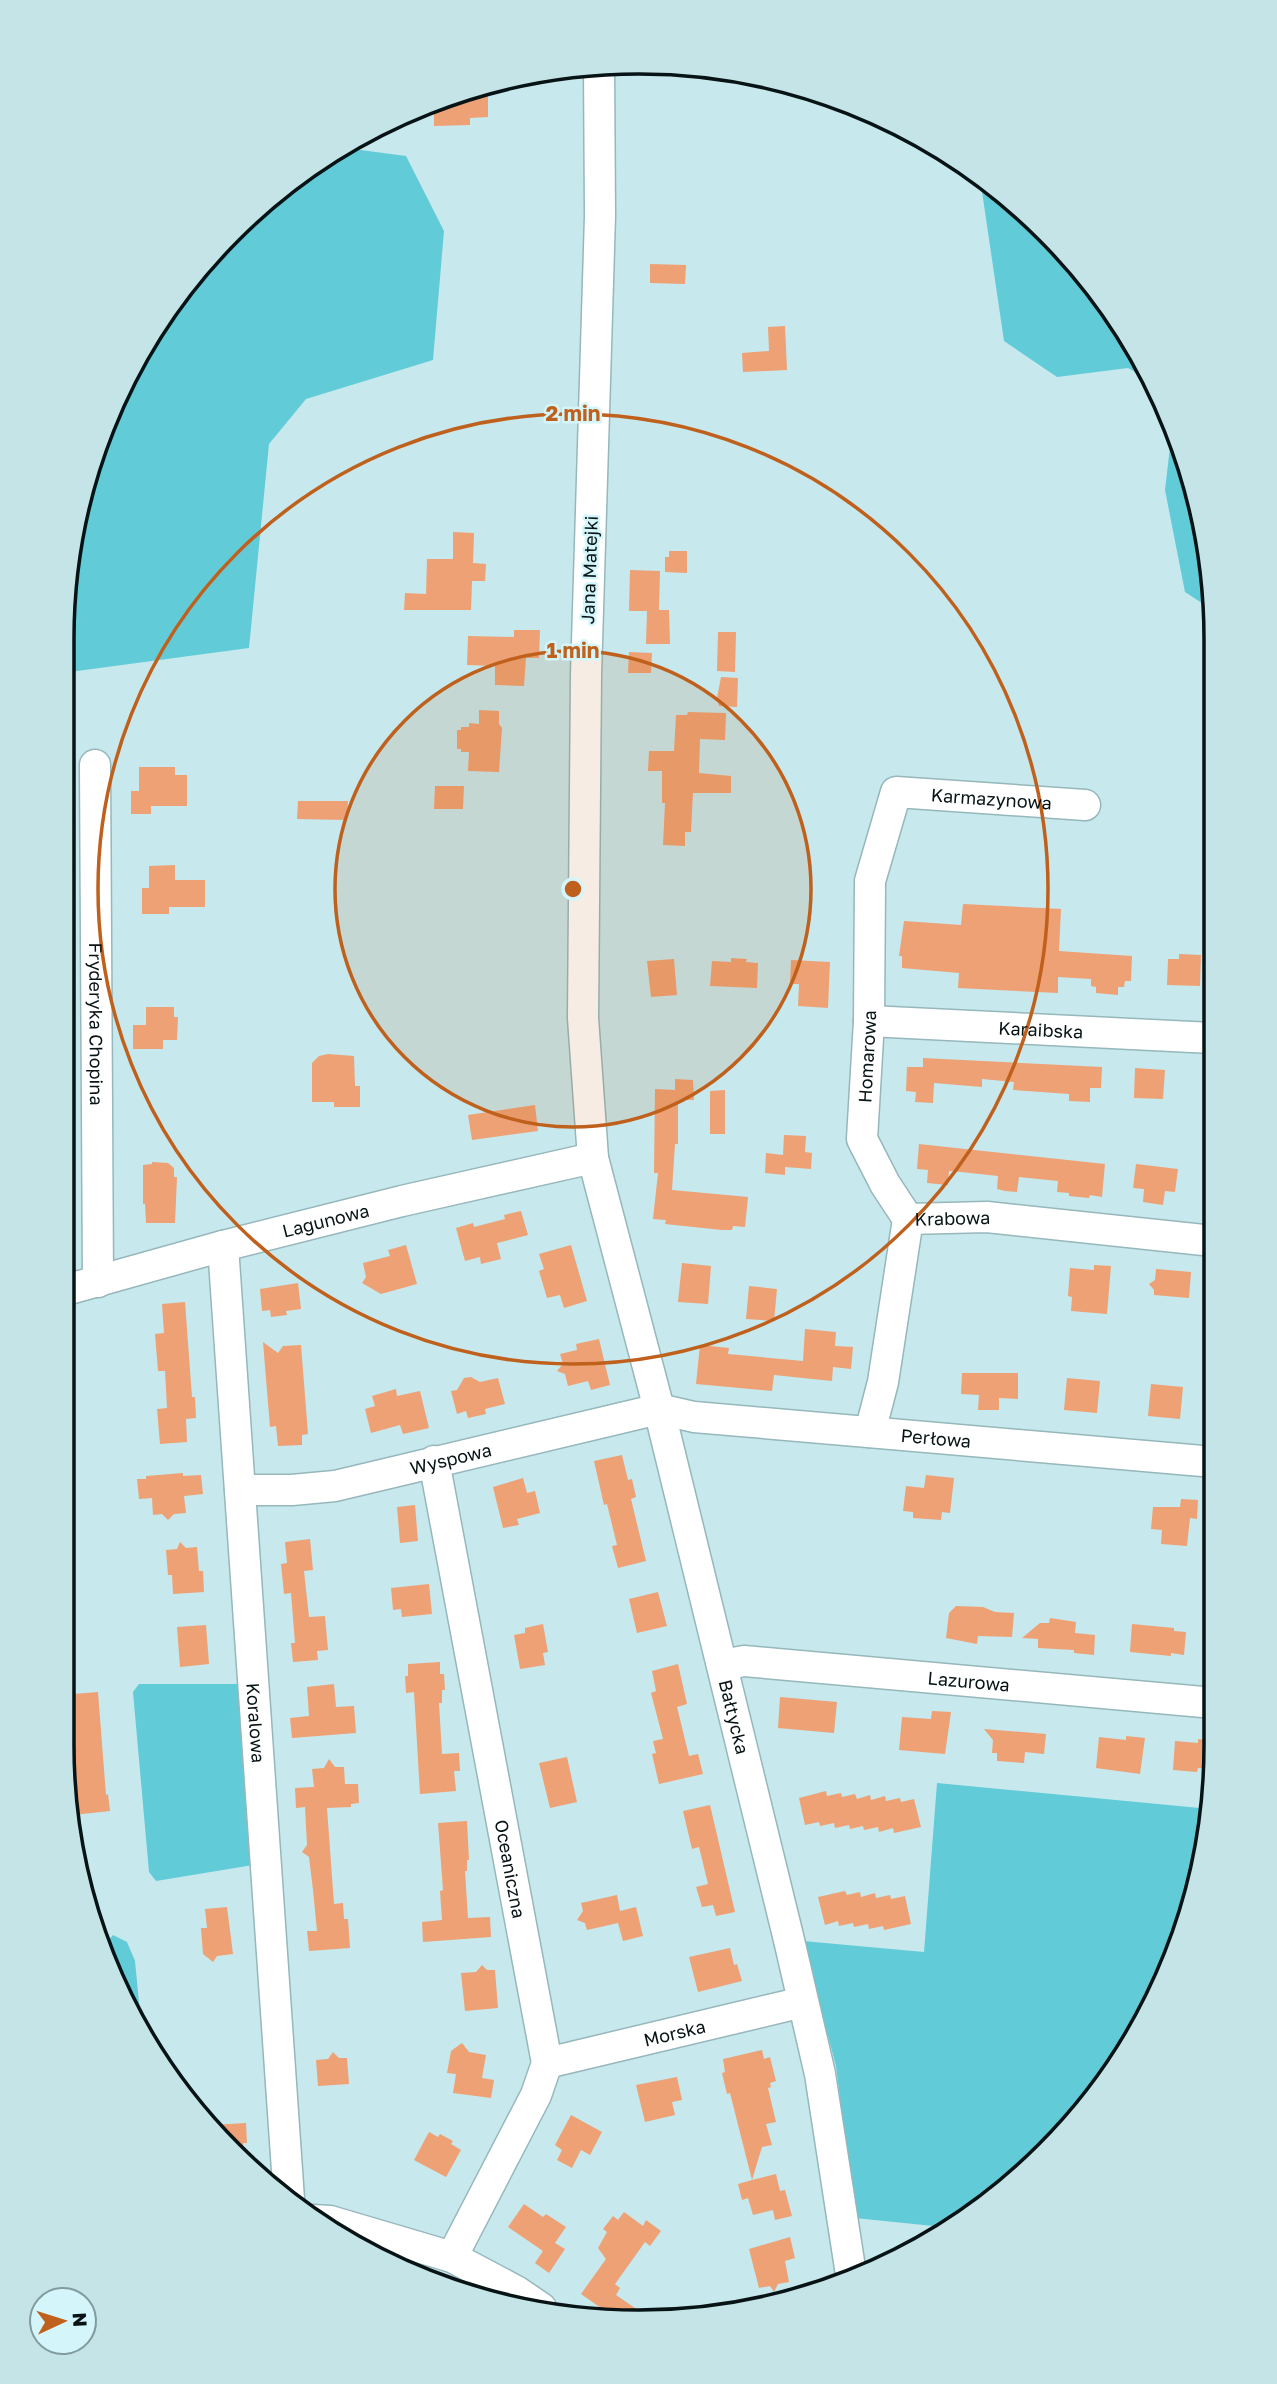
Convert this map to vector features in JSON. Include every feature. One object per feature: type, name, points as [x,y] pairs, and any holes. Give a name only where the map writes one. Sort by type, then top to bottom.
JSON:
[{"type":"street","name":"Jana Matejki","points":[[593,1158],[583,1018],[586,675],[600,216],[599,75]]},
{"type":"street","name":"Fryderyka Chopina","points":[[95,765],[98,1282]]},
{"type":"street","name":"Karmazynowa","points":[[896,792],[1086,805]]},
{"type":"street","name":"Homarowa","points":[[896,792],[870,881],[869,1021],[862,1139],[885,1184],[908,1219]]},
{"type":"street","name":"Karaibska","points":[[869,1021],[1204,1038]]},
{"type":"street","name":"Lagunowa","points":[[74,1288],[223,1246],[402,1201],[593,1158]]},
{"type":"street","name":"Bałtycka","points":[[593,1158],[723,1665],[820,2074],[850,2269]]},
{"type":"street","name":"Krabowa","points":[[870,1432],[883,1382],[908,1219],[987,1217],[1204,1240]]},
{"type":"street","name":"Koralowa","points":[[223,1246],[288,2188]]},
{"type":"street","name":"Perłowa","points":[[659,1409],[694,1417],[1204,1461]]},
{"type":"street","name":"Wyspowa","points":[[240,1490],[292,1490],[335,1486],[659,1409]]},
{"type":"street","name":"Oceaniczna","points":[[434,1461],[547,2063],[536,2095],[452,2257]]},
{"type":"street","name":"Lazurowa","points":[[723,1665],[744,1661],[1204,1702]]},
{"type":"street","name":"Morska","points":[[547,2063],[803,2002]]},
{"type":"street","points":[[338,2223],[452,2257],[530,2300]]},
{"type":"shaded area","points":[[356,149],[406,156],[444,231],[433,360],[306,399],[269,444],[249,648],[74,671],[78,565],[84,528],[103,457],[149,356],[190,295],[239,239],[295,190]]},
{"type":"shaded area","points":[[982,190],[1038,239],[1063,266],[1108,325],[1137,373],[1128,368],[1057,377],[1004,341]]},
{"type":"shaded area","points":[[1170,447],[1193,528],[1202,603],[1185,592],[1165,490]]},
{"type":"shaded area","points":[[139,1684],[238,1684],[245,1700],[253,1865],[156,1881],[149,1872],[133,1692]]},
{"type":"shaded area","points":[[937,1783],[1200,1808],[1193,1856],[1184,1892],[1160,1962],[1128,2028],[1087,2089],[1063,2118],[1011,2170],[982,2194],[935,2226],[855,2218],[836,2066],[803,1941],[924,1952]]},
{"type":"shaded area","points":[[113,1935],[127,1942],[135,1961],[140,2010],[117,1962],[108,1940]]},
{"type":"building","points":[[488,94],[488,117],[470,118],[470,125],[434,126],[434,112]]},
{"type":"building","points":[[650,264],[686,265],[685,284],[650,283]]},
{"type":"building","points":[[785,326],[787,370],[743,372],[742,353],[769,351],[768,327]]},
{"type":"building","points":[[453,532],[474,533],[473,563],[486,564],[485,581],[472,581],[471,610],[404,610],[405,593],[426,594],[427,559],[453,559]]},
{"type":"building","points":[[669,551],[687,551],[687,573],[665,572],[665,557],[669,557]]},
{"type":"building","points":[[630,570],[660,571],[659,610],[669,610],[670,644],[646,644],[647,611],[629,611]]},
{"type":"building","points":[[514,630],[540,630],[539,658],[526,658],[524,686],[495,685],[495,666],[467,665],[468,636],[514,637]]},
{"type":"building","points":[[718,632],[736,632],[735,672],[717,671]]},
{"type":"building","points":[[629,652],[652,653],[651,673],[628,673]]},
{"type":"building","points":[[721,677],[738,678],[737,707],[719,706],[717,698]]},
{"type":"building","points":[[479,710],[499,711],[499,724],[502,728],[499,772],[468,771],[469,752],[457,749],[457,730],[469,727],[469,723],[479,724]]},
{"type":"building","points":[[688,712],[726,713],[725,740],[700,739],[699,773],[731,776],[731,793],[693,793],[691,832],[685,832],[685,846],[663,845],[665,803],[662,803],[662,771],[648,771],[649,751],[674,751],[676,715],[687,715]]},
{"type":"building","points":[[139,767],[175,767],[175,775],[187,775],[187,806],[151,806],[151,814],[131,814],[131,791],[139,791]]},
{"type":"building","points":[[435,786],[464,786],[463,809],[434,809]]},
{"type":"building","points":[[298,801],[348,801],[347,820],[297,819]]},
{"type":"building","points":[[175,865],[175,880],[205,880],[205,907],[169,907],[169,914],[142,914],[142,888],[149,888],[149,866]]},
{"type":"building","points":[[963,904],[1061,909],[1059,951],[1132,956],[1131,981],[1125,981],[1124,987],[1118,987],[1118,995],[1096,993],[1096,987],[1091,986],[1091,979],[1058,977],[1058,993],[958,988],[959,973],[902,968],[902,956],[899,956],[904,921],[961,925]]},
{"type":"building","points":[[1179,954],[1201,955],[1200,986],[1167,985],[1168,959],[1179,959]]},
{"type":"building","points":[[731,958],[758,963],[757,988],[710,986],[712,961],[731,962]]},
{"type":"building","points":[[674,959],[677,995],[651,997],[647,961]]},
{"type":"building","points":[[791,960],[830,962],[828,1008],[798,1006],[799,984],[790,984]]},
{"type":"building","points":[[146,1007],[174,1007],[174,1017],[178,1017],[177,1040],[163,1040],[163,1049],[133,1049],[133,1025],[146,1025]]},
{"type":"building","points":[[319,1056],[354,1056],[355,1086],[360,1086],[360,1107],[334,1107],[334,1102],[312,1102],[312,1063]]},
{"type":"building","points":[[923,1058],[1102,1067],[1101,1088],[1090,1088],[1090,1102],[1069,1101],[1069,1094],[1013,1090],[1014,1082],[982,1079],[982,1087],[934,1083],[933,1103],[915,1102],[916,1092],[906,1091],[907,1067],[923,1067]]},
{"type":"building","points":[[1135,1068],[1165,1070],[1163,1099],[1134,1098]]},
{"type":"building","points":[[675,1079],[693,1080],[694,1100],[678,1100],[678,1144],[675,1144],[672,1190],[748,1197],[745,1227],[733,1226],[732,1230],[722,1230],[665,1224],[666,1220],[653,1219],[658,1173],[654,1173],[655,1089],[675,1090]]},
{"type":"building","points":[[725,1090],[725,1134],[710,1134],[710,1091]]},
{"type":"building","points":[[535,1105],[538,1131],[472,1140],[468,1115]]},
{"type":"building","points":[[784,1135],[806,1136],[805,1152],[812,1153],[811,1169],[785,1167],[785,1175],[765,1173],[766,1153],[783,1155]]},
{"type":"building","points":[[919,1144],[1105,1164],[1102,1197],[1069,1196],[1069,1193],[1057,1192],[1058,1181],[1019,1177],[1017,1192],[1005,1191],[997,1189],[998,1176],[949,1171],[948,1185],[927,1183],[928,1170],[917,1169]]},
{"type":"building","points":[[152,1162],[168,1163],[174,1168],[174,1177],[177,1177],[175,1223],[146,1223],[143,1165]]},
{"type":"building","points":[[1136,1164],[1178,1169],[1175,1192],[1165,1191],[1163,1205],[1143,1202],[1144,1189],[1133,1188]]},
{"type":"building","points":[[521,1211],[528,1235],[497,1243],[501,1259],[481,1264],[480,1257],[465,1261],[456,1228],[473,1223],[474,1227],[505,1219],[504,1215]]},
{"type":"building","points":[[406,1245],[417,1284],[381,1294],[362,1283],[366,1277],[363,1263],[390,1256],[388,1250]]},
{"type":"building","points":[[571,1245],[587,1301],[564,1308],[560,1295],[547,1298],[539,1271],[544,1269],[539,1254]]},
{"type":"building","points":[[682,1263],[711,1266],[708,1304],[678,1302]]},
{"type":"building","points":[[1094,1265],[1111,1266],[1107,1314],[1071,1311],[1072,1297],[1068,1296],[1070,1268],[1094,1270]]},
{"type":"building","points":[[1156,1269],[1191,1272],[1189,1298],[1154,1295],[1149,1284],[1155,1280]]},
{"type":"building","points":[[298,1283],[301,1309],[286,1311],[287,1315],[271,1317],[270,1310],[262,1311],[260,1289]]},
{"type":"building","points":[[749,1286],[777,1289],[774,1321],[746,1319]]},
{"type":"building","points":[[185,1302],[196,1418],[186,1419],[187,1442],[160,1444],[157,1409],[167,1408],[165,1371],[158,1371],[155,1334],[164,1333],[162,1304]]},
{"type":"building","points":[[805,1329],[836,1332],[835,1346],[853,1347],[851,1369],[833,1367],[832,1381],[774,1375],[772,1391],[696,1384],[700,1345],[729,1348],[728,1354],[803,1361]]},
{"type":"building","points":[[599,1339],[610,1385],[591,1390],[588,1381],[568,1386],[565,1374],[557,1371],[563,1364],[560,1354],[577,1350],[576,1344]]},
{"type":"building","points":[[263,1342],[278,1353],[283,1346],[301,1345],[308,1434],[302,1435],[302,1445],[278,1446],[276,1426],[270,1427]]},
{"type":"building","points":[[962,1373],[1018,1373],[1018,1399],[999,1398],[999,1410],[978,1410],[979,1395],[961,1394]]},
{"type":"building","points":[[471,1377],[480,1382],[498,1378],[505,1404],[485,1409],[486,1414],[468,1418],[466,1411],[457,1414],[451,1391],[457,1390],[464,1378]]},
{"type":"building","points":[[1067,1378],[1100,1381],[1097,1413],[1064,1410]]},
{"type":"building","points":[[1151,1384],[1183,1387],[1180,1419],[1148,1416]]},
{"type":"building","points":[[396,1389],[397,1396],[420,1391],[429,1428],[403,1434],[400,1425],[371,1433],[365,1409],[375,1406],[372,1396]]},
{"type":"building","points":[[622,1455],[628,1480],[632,1479],[636,1497],[631,1499],[646,1561],[618,1568],[612,1546],[617,1545],[594,1461]]},
{"type":"building","points":[[183,1473],[183,1476],[201,1475],[203,1494],[184,1496],[186,1513],[174,1514],[168,1520],[162,1514],[153,1515],[152,1498],[139,1499],[137,1479]]},
{"type":"building","points":[[926,1475],[954,1478],[950,1513],[942,1512],[941,1520],[913,1518],[913,1512],[903,1511],[906,1486],[924,1488]]},
{"type":"building","points":[[523,1478],[527,1493],[535,1491],[540,1513],[517,1519],[519,1525],[503,1528],[493,1487]]},
{"type":"building","points":[[1181,1499],[1198,1500],[1197,1519],[1190,1518],[1187,1546],[1161,1544],[1162,1530],[1151,1529],[1153,1507],[1180,1507]]},
{"type":"building","points":[[415,1505],[418,1541],[400,1543],[397,1507]]},
{"type":"building","points":[[310,1539],[313,1570],[304,1571],[309,1617],[325,1616],[328,1650],[317,1651],[318,1660],[293,1662],[291,1643],[295,1643],[291,1593],[284,1594],[281,1564],[287,1563],[285,1542]]},
{"type":"building","points":[[180,1542],[186,1548],[197,1547],[199,1571],[203,1571],[204,1592],[173,1594],[166,1550],[177,1549]]},
{"type":"building","points":[[429,1584],[432,1614],[402,1617],[401,1609],[393,1610],[391,1588]]},
{"type":"building","points":[[658,1592],[667,1626],[637,1633],[629,1599]]},
{"type":"building","points":[[956,1606],[983,1607],[995,1612],[1014,1613],[1012,1637],[978,1636],[977,1644],[946,1638],[949,1613]]},
{"type":"building","points":[[1050,1618],[1076,1622],[1075,1633],[1095,1635],[1094,1655],[1074,1653],[1074,1650],[1038,1648],[1038,1639],[1022,1638],[1040,1623],[1049,1623]]},
{"type":"building","points":[[543,1624],[548,1652],[543,1653],[545,1665],[520,1669],[514,1635],[525,1633],[525,1628]]},
{"type":"building","points":[[1132,1624],[1174,1628],[1174,1631],[1186,1632],[1184,1655],[1130,1652]]},
{"type":"building","points":[[206,1625],[209,1664],[180,1667],[177,1627]]},
{"type":"building","points":[[440,1662],[440,1674],[444,1674],[445,1690],[442,1690],[442,1703],[439,1703],[442,1754],[459,1753],[460,1771],[454,1771],[456,1791],[420,1794],[414,1692],[406,1693],[405,1676],[408,1676],[408,1664]]},
{"type":"building","points":[[678,1664],[687,1704],[677,1707],[689,1756],[698,1754],[703,1774],[659,1784],[652,1754],[656,1753],[653,1741],[663,1739],[651,1693],[656,1691],[652,1671]]},
{"type":"building","points":[[334,1684],[336,1707],[354,1706],[356,1733],[292,1738],[290,1718],[309,1716],[307,1687]]},
{"type":"building","points":[[98,1692],[106,1795],[108,1794],[110,1811],[78,1814],[74,1694]]},
{"type":"building","points":[[780,1697],[837,1702],[834,1733],[778,1728]]},
{"type":"building","points":[[932,1711],[951,1712],[945,1754],[899,1750],[902,1717],[931,1719]]},
{"type":"building","points":[[984,1729],[1046,1734],[1044,1754],[1025,1752],[1024,1763],[997,1761],[997,1753],[992,1753],[993,1740]]},
{"type":"building","points":[[1126,1736],[1145,1738],[1140,1774],[1096,1768],[1099,1737],[1126,1740]]},
{"type":"building","points":[[1198,1739],[1204,1740],[1203,1768],[1198,1768],[1197,1772],[1173,1770],[1175,1741],[1198,1743]]},
{"type":"building","points":[[567,1757],[577,1802],[550,1808],[539,1763]]},
{"type":"building","points":[[329,1759],[335,1767],[344,1767],[345,1784],[358,1784],[359,1803],[351,1804],[351,1807],[327,1808],[334,1904],[343,1903],[344,1919],[348,1919],[350,1948],[309,1951],[307,1931],[317,1931],[309,1857],[302,1852],[307,1845],[305,1807],[296,1808],[295,1788],[314,1787],[312,1769],[324,1768]]},
{"type":"building","points":[[826,1791],[827,1796],[855,1794],[857,1799],[870,1795],[871,1800],[885,1796],[886,1801],[914,1799],[921,1827],[894,1833],[893,1828],[879,1832],[878,1827],[864,1830],[863,1826],[850,1829],[849,1825],[835,1828],[834,1823],[820,1826],[819,1822],[805,1825],[799,1798]]},
{"type":"building","points":[[710,1805],[735,1912],[716,1916],[713,1905],[702,1907],[696,1887],[708,1884],[699,1847],[692,1849],[683,1811]]},
{"type":"building","points":[[467,1821],[469,1860],[465,1871],[468,1918],[490,1917],[491,1937],[423,1942],[422,1922],[442,1920],[440,1891],[443,1890],[438,1823]]},
{"type":"building","points":[[845,1891],[847,1895],[860,1892],[861,1897],[875,1893],[876,1898],[905,1896],[911,1924],[884,1930],[883,1926],[869,1929],[868,1924],[839,1926],[838,1921],[825,1925],[818,1897]]},
{"type":"building","points":[[617,1895],[620,1911],[636,1907],[643,1936],[623,1941],[618,1923],[587,1930],[585,1923],[577,1920],[583,1911],[581,1903]]},
{"type":"building","points":[[227,1907],[233,1954],[217,1956],[213,1962],[203,1954],[201,1928],[207,1928],[205,1909]]},
{"type":"building","points":[[730,1948],[742,1981],[698,1992],[689,1957]]},
{"type":"building","points":[[482,1965],[487,1970],[495,1970],[498,2008],[465,2011],[461,1973],[476,1972]]},
{"type":"building","points":[[462,2043],[469,2052],[486,2055],[482,2078],[494,2080],[491,2098],[453,2093],[456,2074],[447,2073],[451,2051]]},
{"type":"building","points":[[762,2050],[764,2059],[770,2057],[776,2081],[770,2083],[771,2087],[768,2088],[776,2122],[766,2124],[772,2145],[762,2147],[752,2180],[730,2093],[727,2094],[722,2073],[725,2072],[723,2059]]},
{"type":"building","points":[[333,2052],[339,2058],[347,2058],[349,2084],[318,2086],[316,2060],[328,2059]]},
{"type":"building","points":[[677,2077],[682,2100],[672,2102],[675,2115],[645,2122],[636,2085]]},
{"type":"building","points":[[571,2115],[602,2132],[590,2155],[581,2150],[572,2168],[557,2160],[562,2150],[555,2145]]},
{"type":"building","points":[[246,2123],[247,2143],[243,2143],[243,2149],[239,2145],[220,2124]]},
{"type":"building","points":[[429,2132],[453,2141],[451,2144],[461,2150],[446,2177],[414,2160]]},
{"type":"building","points":[[776,2174],[780,2191],[785,2190],[792,2216],[775,2220],[773,2210],[753,2215],[748,2198],[742,2200],[738,2184]]},
{"type":"building","points":[[524,2204],[543,2217],[546,2214],[566,2227],[555,2243],[565,2249],[549,2273],[535,2263],[543,2251],[508,2227]]},
{"type":"building","points":[[624,2212],[643,2226],[646,2220],[661,2231],[650,2246],[645,2242],[615,2284],[620,2288],[616,2295],[638,2310],[602,2309],[581,2294],[606,2259],[598,2248],[607,2232],[603,2229],[613,2216],[618,2220]]},
{"type":"building","points":[[790,2237],[795,2258],[785,2261],[789,2282],[778,2284],[774,2292],[770,2286],[759,2288],[749,2249]]}]
